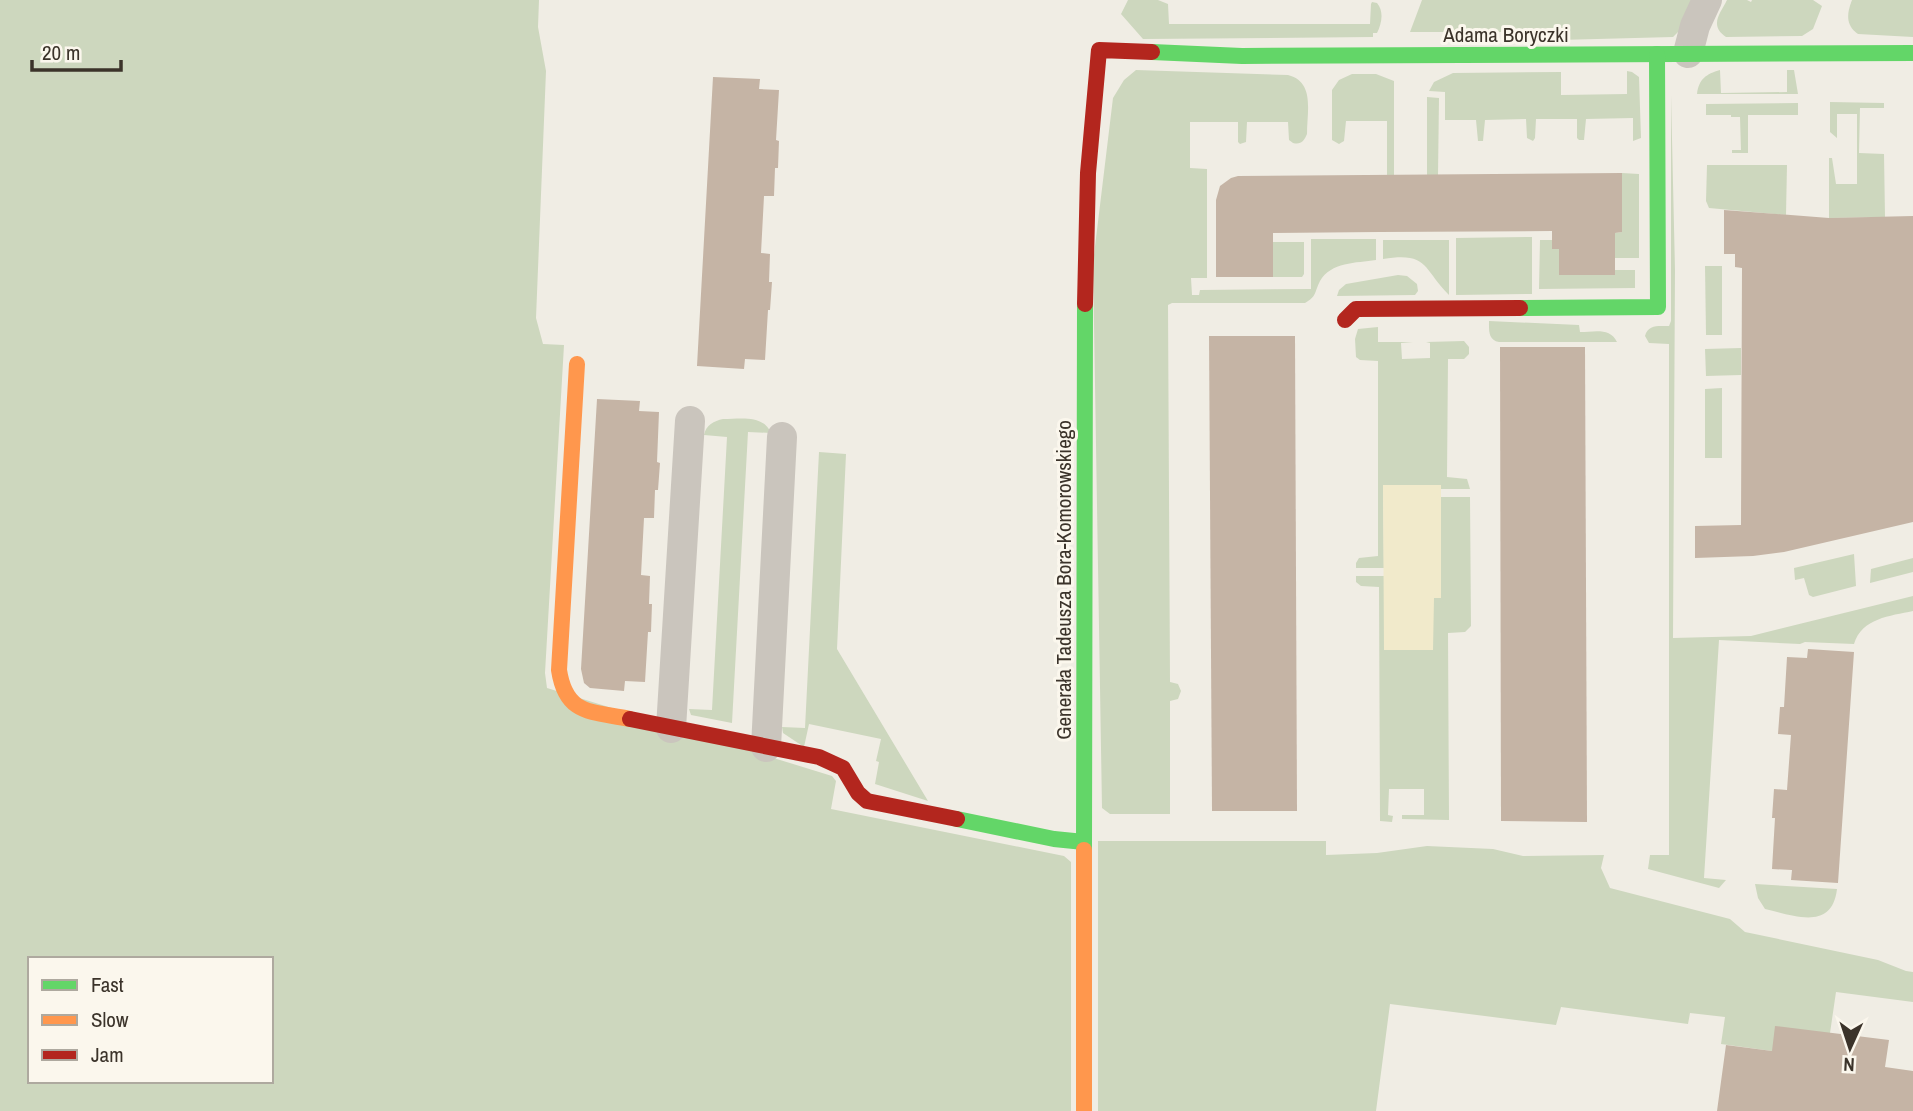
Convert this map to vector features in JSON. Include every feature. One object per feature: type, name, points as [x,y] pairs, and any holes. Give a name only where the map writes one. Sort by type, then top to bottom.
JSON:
[{"type":"street","points":[[1688,53],[1695,26],[1707,0]]},
{"type":"street","name":"Adama Boryczki","points":[[1099,50],[1242,56],[1913,53]]},
{"type":"street","name":"Generała Tadeusza Bora-Komorowskiego","points":[[1084,1111],[1084,311],[1088,173],[1099,50]]},
{"type":"street","points":[[1345,320],[1356,309],[1658,307],[1657,54]]},
{"type":"street","points":[[577,364],[559,670],[562,691],[569,702],[581,709],[819,757],[838,764],[846,771],[856,792],[867,801],[1054,839],[1084,842]]},
{"type":"street","points":[[671,728],[690,421]]},
{"type":"street","points":[[766,747],[782,437]]},
{"type":"green space","points":[[0,0],[539,0],[538,27],[546,71],[536,318],[543,344],[564,345],[545,673],[547,688],[832,776],[836,781],[831,809],[1064,856],[1071,862],[1071,1111],[0,1111]]},
{"type":"green space","points":[[1128,0],[1158,0],[1168,4],[1169,24],[1370,24],[1372,2],[1379,6],[1382,17],[1379,29],[1377,33],[1373,33],[1373,37],[1143,39],[1121,14]]},
{"type":"green space","points":[[1422,0],[1692,0],[1679,31],[1673,37],[1559,40],[1558,32],[1410,32]]},
{"type":"green space","points":[[1727,0],[1813,0],[1822,6],[1813,29],[1802,36],[1726,37],[1717,24]]},
{"type":"green space","points":[[1852,0],[1913,0],[1913,37],[1858,34],[1848,19]]},
{"type":"green space","points":[[1136,70],[1288,75],[1302,84],[1308,98],[1307,134],[1298,143],[1289,140],[1288,122],[1247,122],[1246,142],[1240,144],[1238,122],[1190,122],[1190,168],[1207,169],[1207,278],[1191,278],[1192,295],[1199,295],[1200,290],[1311,289],[1311,239],[1376,239],[1376,260],[1331,270],[1305,303],[1168,305],[1170,682],[1178,684],[1181,691],[1178,699],[1170,701],[1170,814],[1110,814],[1102,808],[1093,263],[1113,98],[1124,80]]},
{"type":"green space","points":[[1720,70],[1721,93],[1787,92],[1787,70],[1794,70],[1798,94],[1697,94],[1699,84],[1704,78]]},
{"type":"green space","points":[[1627,71],[1639,77],[1641,138],[1633,141],[1633,118],[1586,119],[1584,140],[1577,138],[1577,119],[1536,119],[1533,141],[1527,138],[1526,119],[1485,120],[1483,141],[1478,141],[1476,120],[1445,120],[1445,92],[1429,91],[1434,82],[1453,73],[1561,72],[1561,95],[1627,94]]},
{"type":"green space","points":[[1352,74],[1376,74],[1394,81],[1394,175],[1387,175],[1387,121],[1346,121],[1344,141],[1339,144],[1332,140],[1332,90],[1339,80]]},
{"type":"green space","points":[[1671,95],[1675,270],[1673,638],[1751,636],[1913,596],[1913,611],[1870,623],[1858,635],[1854,644],[1719,640],[1704,878],[1726,880],[1719,888],[1648,869],[1650,855],[1669,855],[1669,344],[1649,343],[1645,336],[1649,329],[1669,326],[1671,321]]},
{"type":"green space","points":[[1427,97],[1439,98],[1438,175],[1427,175]]},
{"type":"green space","points":[[1830,102],[1884,103],[1884,108],[1860,108],[1859,153],[1884,154],[1885,217],[1829,218],[1829,158],[1832,158],[1836,184],[1857,184],[1857,114],[1837,114],[1837,138],[1830,132]]},
{"type":"green space","points":[[1798,103],[1798,115],[1748,115],[1748,153],[1732,153],[1732,150],[1741,150],[1740,117],[1706,115],[1706,104]]},
{"type":"green space","points":[[1707,165],[1787,165],[1786,215],[1709,208],[1706,201]]},
{"type":"green space","points":[[1622,173],[1639,174],[1639,258],[1615,258],[1615,233],[1622,232]]},
{"type":"green space","points":[[1532,237],[1532,294],[1456,295],[1456,238]]},
{"type":"green space","points":[[1383,240],[1449,240],[1449,295],[1417,260],[1398,257],[1383,259]]},
{"type":"green space","points":[[1540,240],[1552,240],[1552,249],[1559,249],[1559,275],[1615,275],[1615,270],[1635,270],[1635,288],[1539,289]]},
{"type":"green space","points":[[1273,242],[1304,242],[1302,277],[1273,277]]},
{"type":"green space","points":[[1705,266],[1722,266],[1722,335],[1706,335]]},
{"type":"green space","points":[[1398,275],[1407,276],[1417,284],[1418,291],[1415,295],[1337,296],[1346,284]]},
{"type":"green space","points":[[1489,321],[1579,325],[1580,332],[1606,332],[1617,342],[1499,342],[1491,337]]},
{"type":"green space","points":[[1378,327],[1378,342],[1413,342],[1401,343],[1402,359],[1430,358],[1430,343],[1426,342],[1464,341],[1469,347],[1469,354],[1464,359],[1448,359],[1447,477],[1467,479],[1470,489],[1383,486],[1384,568],[1356,568],[1359,558],[1378,556],[1378,361],[1360,360],[1356,357],[1355,339],[1358,329]]},
{"type":"green space","points":[[1741,348],[1741,375],[1706,376],[1705,349]]},
{"type":"green space","points":[[1722,388],[1722,458],[1705,458],[1705,389]]},
{"type":"green space","points":[[723,419],[757,420],[771,433],[748,432],[732,723],[691,715],[689,709],[712,710],[727,437],[704,435],[711,424]]},
{"type":"green space","points":[[819,452],[846,454],[837,649],[928,801],[875,784],[881,739],[809,724],[804,747],[783,733],[782,727],[805,728]]},
{"type":"green space","points":[[1441,497],[1470,497],[1471,626],[1465,632],[1448,633],[1449,820],[1402,819],[1402,815],[1424,815],[1424,789],[1389,789],[1388,815],[1393,816],[1392,822],[1380,821],[1379,587],[1361,586],[1356,582],[1356,576],[1384,576],[1384,650],[1434,598],[1441,597]]},
{"type":"green space","points":[[1854,554],[1856,586],[1813,597],[1809,595],[1804,578],[1795,580],[1794,568]]},
{"type":"green space","points":[[1913,558],[1913,572],[1870,583],[1871,569]]},
{"type":"green space","points":[[1098,841],[1326,841],[1326,855],[1377,853],[1427,846],[1493,849],[1523,856],[1604,855],[1601,868],[1610,888],[1730,919],[1745,932],[1878,960],[1913,972],[1913,1002],[1836,992],[1830,1033],[1772,1051],[1721,1044],[1725,1017],[1690,1013],[1688,1024],[1561,1007],[1556,1025],[1390,1004],[1376,1111],[1098,1111]]},
{"type":"green space","points":[[1755,884],[1837,889],[1834,902],[1828,911],[1819,916],[1799,917],[1765,909],[1758,898]]},
{"type":"sand","points":[[1383,485],[1441,485],[1441,598],[1434,598],[1433,650],[1384,650]]},
{"type":"building","points":[[713,77],[760,79],[759,89],[779,90],[776,140],[779,141],[778,168],[775,168],[774,196],[764,196],[761,253],[770,254],[769,282],[772,282],[765,360],[745,359],[744,369],[697,366]]},
{"type":"building","points":[[1622,173],[1622,232],[1615,233],[1615,275],[1559,275],[1559,249],[1552,249],[1552,231],[1273,233],[1273,277],[1216,277],[1216,200],[1220,186],[1238,176]]},
{"type":"building","points":[[1724,210],[1829,218],[1913,216],[1913,522],[1784,552],[1695,558],[1695,526],[1741,525],[1742,268],[1735,267],[1735,254],[1724,254]]},
{"type":"building","points":[[1209,336],[1295,336],[1297,811],[1212,811]]},
{"type":"building","points":[[1500,347],[1585,347],[1587,822],[1501,821]]},
{"type":"building","points":[[597,399],[640,401],[639,411],[659,412],[658,490],[655,490],[654,518],[644,518],[641,575],[650,576],[649,604],[652,604],[645,682],[625,681],[624,691],[590,688],[584,683],[581,669]]},
{"type":"building","points":[[1808,649],[1854,652],[1838,883],[1791,880],[1792,870],[1772,869],[1774,789],[1787,790],[1791,735],[1778,734],[1780,707],[1784,707],[1787,657],[1807,658]]},
{"type":"building","points":[[1775,1026],[1889,1040],[1885,1067],[1913,1071],[1913,1111],[1717,1111],[1726,1045],[1772,1051]]},
{"type":"traffic: fast","points":[[1152,52],[1242,56],[1913,53]]},
{"type":"traffic: fast","points":[[1520,308],[1658,307],[1657,54]]},
{"type":"traffic: fast","points":[[1084,850],[1085,304]]},
{"type":"traffic: fast","points":[[957,819],[1054,839],[1084,842]]},
{"type":"traffic: slow","points":[[577,364],[559,670],[568,696],[575,704],[593,712],[630,719]]},
{"type":"traffic: slow","points":[[1084,850],[1084,1111]]},
{"type":"traffic: jam","points":[[1085,304],[1088,173],[1099,50],[1152,52]]},
{"type":"traffic: jam","points":[[1345,320],[1356,309],[1520,308]]},
{"type":"traffic: jam","points":[[630,719],[819,757],[843,768],[858,793],[867,801],[957,819]]}]
